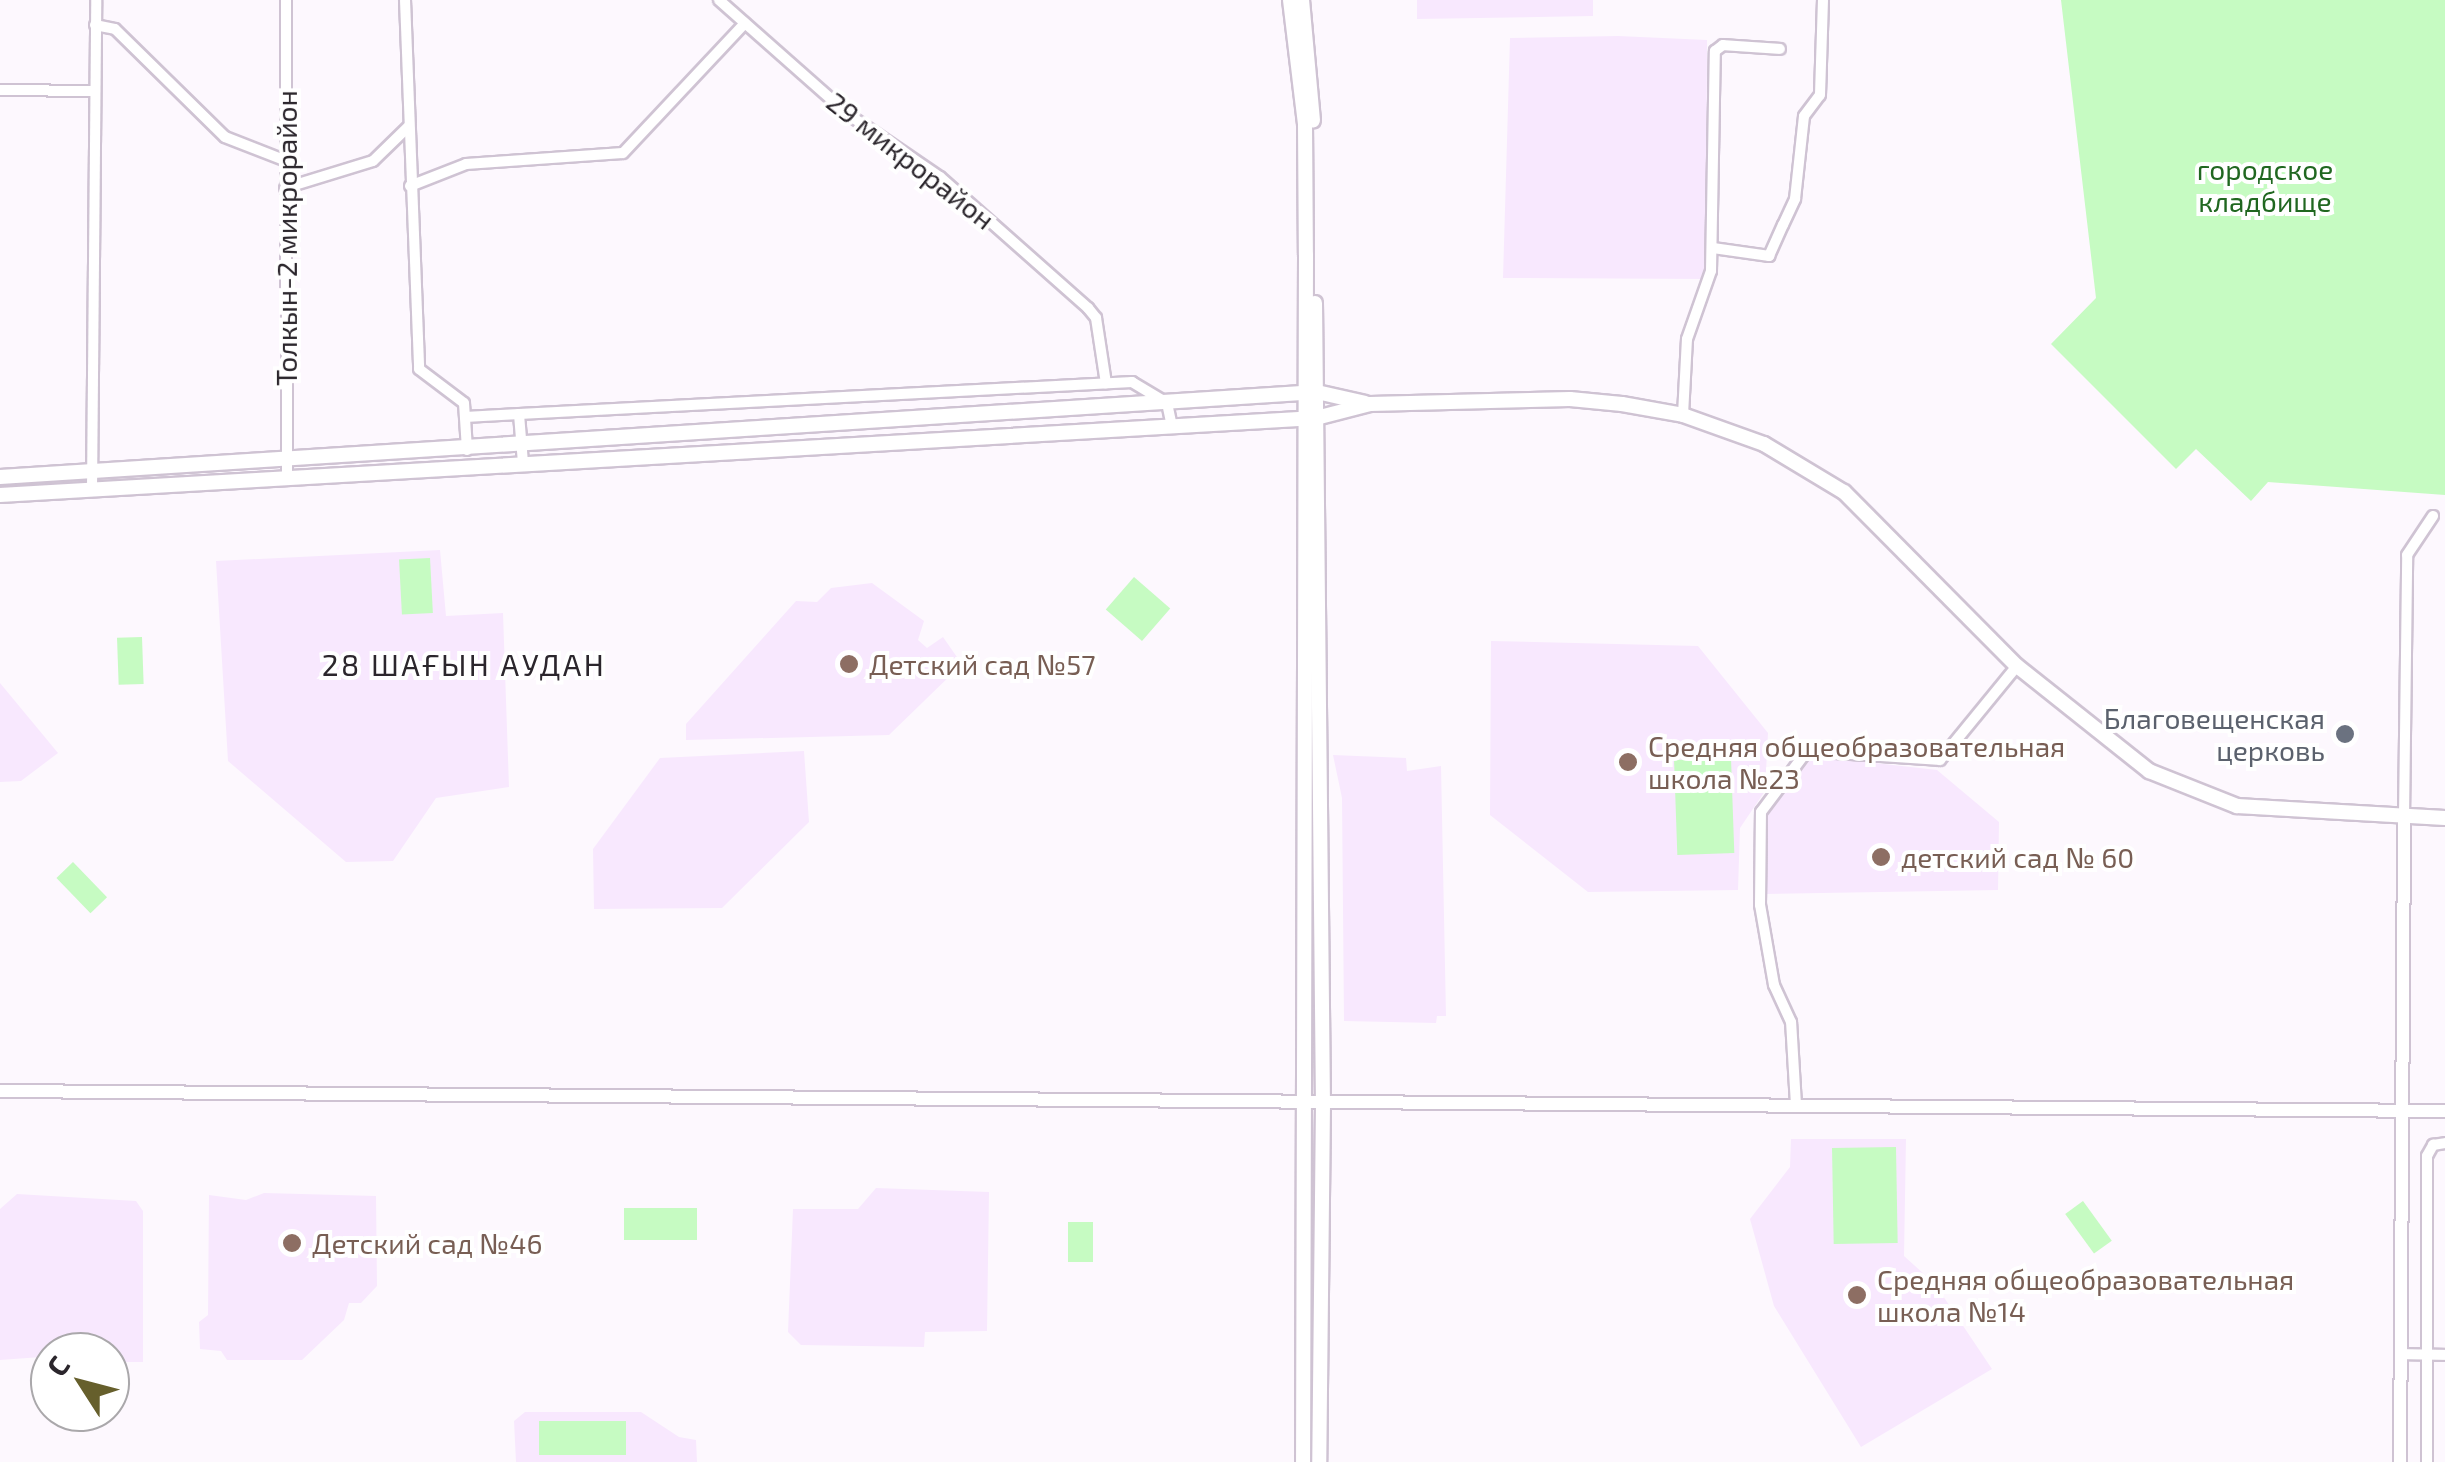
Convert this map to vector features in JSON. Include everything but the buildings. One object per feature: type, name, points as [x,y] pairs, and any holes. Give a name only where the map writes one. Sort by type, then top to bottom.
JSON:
[{"type":"main road","points":[[1290,0],[1309,165]]},
{"type":"main road","points":[[1302,0],[1309,165],[1310,392],[1303,1462]]},
{"type":"main road","points":[[0,477],[467,450],[1310,392],[1370,404]]},
{"type":"main road","points":[[0,495],[1310,418],[1370,404],[1570,399],[1683,415],[1764,444],[1866,508],[2017,666],[2084,725],[2189,791],[2237,806],[2445,818]]},
{"type":"main road","points":[[1310,418],[1323,1103],[1319,1462]]},
{"type":"street","points":[[92,490],[96,0]]},
{"type":"street","name":"Толкын-2 микрорайон","points":[[286,0],[287,477]]},
{"type":"street","points":[[405,0],[419,369],[464,403],[467,450]]},
{"type":"street","name":"29 микрорайон","points":[[719,0],[849,115],[940,177],[1088,308],[1096,318],[1106,383]]},
{"type":"street","points":[[1712,248],[1769,256],[1784,226],[1795,199],[1804,116],[1820,95],[1823,0]]},
{"type":"street","points":[[410,186],[466,164],[623,153],[745,23]]},
{"type":"street","points":[[96,25],[114,29],[225,137],[284,160]]},
{"type":"street","points":[[1683,415],[1687,339],[1712,248],[1715,51],[1723,45],[1780,49]]},
{"type":"street","points":[[0,90],[94,91]]},
{"type":"street","points":[[285,188],[373,161],[409,126]]},
{"type":"street","points":[[465,417],[1132,382],[1167,403],[1172,427]]},
{"type":"street","points":[[519,414],[523,463]]},
{"type":"street","points":[[2400,1462],[2407,555],[2433,516]]},
{"type":"street","points":[[1796,1106],[1791,1022],[1774,985],[1760,905],[1757,822],[1807,751],[1940,760],[2017,666]]},
{"type":"street","points":[[0,1091],[2445,1111]]},
{"type":"street","points":[[2427,1462],[2427,1156],[2433,1145],[2445,1143]]},
{"type":"street","points":[[2401,1354],[2445,1355]]},
{"type":"shaded area","points":[[1417,0],[1593,0],[1593,16],[1417,19]]},
{"type":"shaded area","points":[[1618,36],[1707,40],[1706,279],[1503,278],[1510,38]]},
{"type":"shaded area","points":[[440,550],[446,616],[503,613],[509,787],[436,798],[393,861],[346,862],[228,761],[216,561]]},
{"type":"shaded area","name":"Детский сад №57","points":[[872,583],[924,621],[918,640],[927,648],[943,637],[959,660],[957,669],[889,735],[686,740],[686,724],[796,601],[817,602],[831,588]]},
{"type":"shaded area","name":"Средняя общеобразовательная школа №23","points":[[1491,641],[1698,646],[1768,733],[1765,791],[1740,828],[1738,890],[1588,892],[1490,815]]},
{"type":"shaded area","points":[[0,683],[58,753],[21,781],[0,782]]},
{"type":"shaded area","points":[[804,751],[809,822],[722,908],[594,909],[593,849],[660,758]]},
{"type":"shaded area","points":[[1333,755],[1406,758],[1407,771],[1441,766],[1446,1016],[1437,1016],[1436,1023],[1344,1021],[1342,798]]},
{"type":"shaded area","name":"детский сад № 60","points":[[1813,756],[1937,770],[1999,822],[1998,890],[1765,894],[1762,823]]},
{"type":"shaded area","name":"Cредняя общеобразовательная школа №14","points":[[1791,1139],[1906,1139],[1904,1256],[1935,1284],[1992,1369],[1861,1447],[1774,1306],[1750,1219],[1790,1167]]},
{"type":"shaded area","points":[[876,1188],[989,1192],[987,1331],[925,1332],[924,1347],[801,1345],[788,1332],[793,1209],[858,1209]]},
{"type":"shaded area","name":"Детский сад №46","points":[[264,1193],[376,1196],[377,1286],[361,1303],[349,1303],[344,1320],[302,1360],[227,1360],[221,1351],[200,1349],[199,1322],[208,1315],[209,1195],[246,1200]]},
{"type":"shaded area","points":[[17,1194],[136,1201],[143,1211],[143,1362],[130,1362],[130,1332],[30,1332],[30,1358],[0,1360],[0,1209]]},
{"type":"shaded area","points":[[525,1412],[641,1412],[679,1437],[696,1440],[697,1462],[516,1462],[514,1421]]},
{"type":"green space","name":"городское кладбище","points":[[2061,0],[2445,0],[2445,495],[2268,482],[2251,501],[2196,449],[2176,469],[2051,344],[2096,298]]},
{"type":"green space","points":[[430,558],[433,613],[402,615],[399,560]]},
{"type":"green space","points":[[1134,577],[1170,608],[1142,641],[1106,609]]},
{"type":"green space","points":[[142,637],[144,684],[119,685],[117,638]]},
{"type":"green space","points":[[1731,758],[1734,853],[1677,855],[1674,760]]},
{"type":"green space","points":[[73,862],[107,897],[90,913],[56,878]]},
{"type":"green space","points":[[1896,1147],[1898,1243],[1834,1244],[1832,1148]]},
{"type":"green space","points":[[2083,1201],[2112,1241],[2094,1254],[2065,1214]]},
{"type":"green space","points":[[624,1208],[697,1208],[697,1240],[624,1240]]},
{"type":"green space","points":[[1068,1222],[1093,1222],[1093,1262],[1068,1262]]},
{"type":"green space","points":[[539,1421],[626,1421],[626,1455],[539,1455]]},
{"type":"place","name":"Детский сад №57","points":[[849,664]]},
{"type":"place","name":"Благовещенская церковь","points":[[2345,734]]},
{"type":"place","name":"Средняя общеобразовательная школа №23","points":[[1628,762]]},
{"type":"place","name":"детский сад № 60","points":[[1881,857]]},
{"type":"place","name":"Детский сад №46","points":[[292,1243]]},
{"type":"place","name":"Cредняя общеобразовательная школа №14","points":[[1857,1295]]},
{"type":"district","name":"28 ШАҒЫН АУДАН","points":[[464,664]]}]
